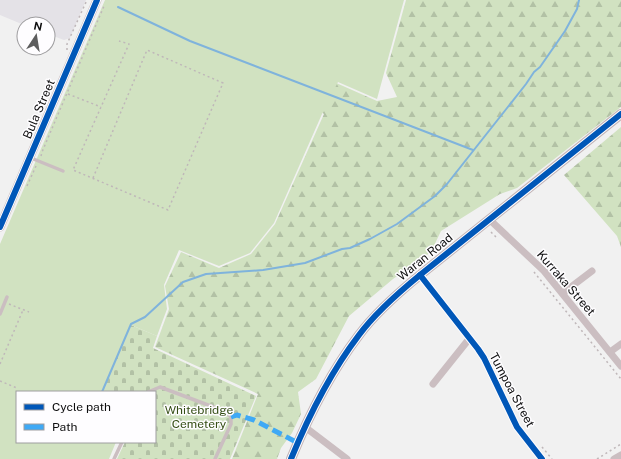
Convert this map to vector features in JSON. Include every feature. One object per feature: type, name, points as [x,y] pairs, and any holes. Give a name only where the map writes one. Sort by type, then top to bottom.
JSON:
[{"type":"main road","name":"Waran Road","points":[[291,459],[305,427],[331,376],[359,334],[391,300],[420,275],[621,114]]},
{"type":"street","name":"Bula Street","points":[[0,227],[4,208],[34,160],[63,92],[97,0]]},
{"type":"street","name":"Kurraka Street","points":[[490,220],[544,271],[621,366]]},
{"type":"street","points":[[563,293],[592,270]]},
{"type":"street","name":"Tumpoa Street","points":[[420,275],[484,358],[516,427],[542,459]]},
{"type":"street","points":[[433,384],[469,338]]},
{"type":"street","points":[[610,352],[621,344]]},
{"type":"street","points":[[305,427],[347,459]]},
{"type":"street","points":[[614,459],[621,455]]},
{"type":"lane","points":[[34,160],[63,171]]},
{"type":"lane","points":[[0,314],[7,297]]},
{"type":"lane","points":[[150,391],[160,387],[224,411],[231,417],[231,424],[215,459]]},
{"type":"lane","points":[[114,459],[122,443]]},
{"type":"path","points":[[41,156],[63,92],[104,6]]},
{"type":"path","points":[[93,178],[147,50],[223,83],[168,210],[73,170],[129,44],[119,41]]},
{"type":"path","points":[[63,92],[101,107]]},
{"type":"path","points":[[27,186],[34,160]]},
{"type":"path","points":[[491,232],[502,242]]},
{"type":"path","points":[[530,268],[621,379]]},
{"type":"path","points":[[5,302],[29,312]]},
{"type":"path","points":[[0,364],[23,310]]},
{"type":"path","points":[[0,381],[17,388],[18,387]]},
{"type":"path","points":[[597,459],[621,444]]},
{"type":"path","points":[[542,447],[552,459]]},
{"type":"shaded area","points":[[0,0],[86,0],[70,38],[64,40],[56,37],[56,16],[16,16],[16,22],[0,15]]},
{"type":"green space","points":[[105,0],[404,0],[377,99],[338,82],[322,114],[274,223],[250,253],[219,266],[179,250],[164,285],[167,309],[157,336],[131,325],[102,391],[16,391],[16,443],[116,443],[109,459],[0,459],[0,244]]},
{"type":"green space","points":[[406,0],[621,0],[621,107],[517,188],[500,194],[441,231],[431,252],[393,279],[349,316],[316,379],[298,392],[301,414],[292,433],[281,448],[277,459],[232,459],[258,394],[155,347],[169,309],[165,286],[181,252],[219,268],[251,254],[275,224],[324,114],[284,83],[291,63],[377,101],[397,97],[386,73]]},
{"type":"green space","points":[[621,127],[621,247],[617,236],[564,175]]},
{"type":"green space","name":"Whitebridge Cemetery","points":[[131,325],[157,336],[153,348],[256,396],[230,459],[117,459],[125,443],[156,443],[156,391],[102,391]]},
{"type":"waterway","points":[[102,391],[131,324],[145,317],[183,282],[206,274],[263,270],[305,263],[342,249],[350,248],[397,224],[435,196],[447,184],[534,72],[540,67],[565,31],[577,9],[579,0]]},
{"type":"waterway","points":[[118,7],[190,41],[473,150]]},
{"type":"marked path","points":[[231,417],[237,415],[254,420],[298,443]]},
{"type":"cycle path","points":[[0,227],[97,0]]},
{"type":"cycle path","points":[[291,459],[305,426],[329,379],[348,349],[380,311],[420,275],[621,114]]},
{"type":"cycle path","points":[[420,275],[484,358],[517,427],[542,459]]}]
